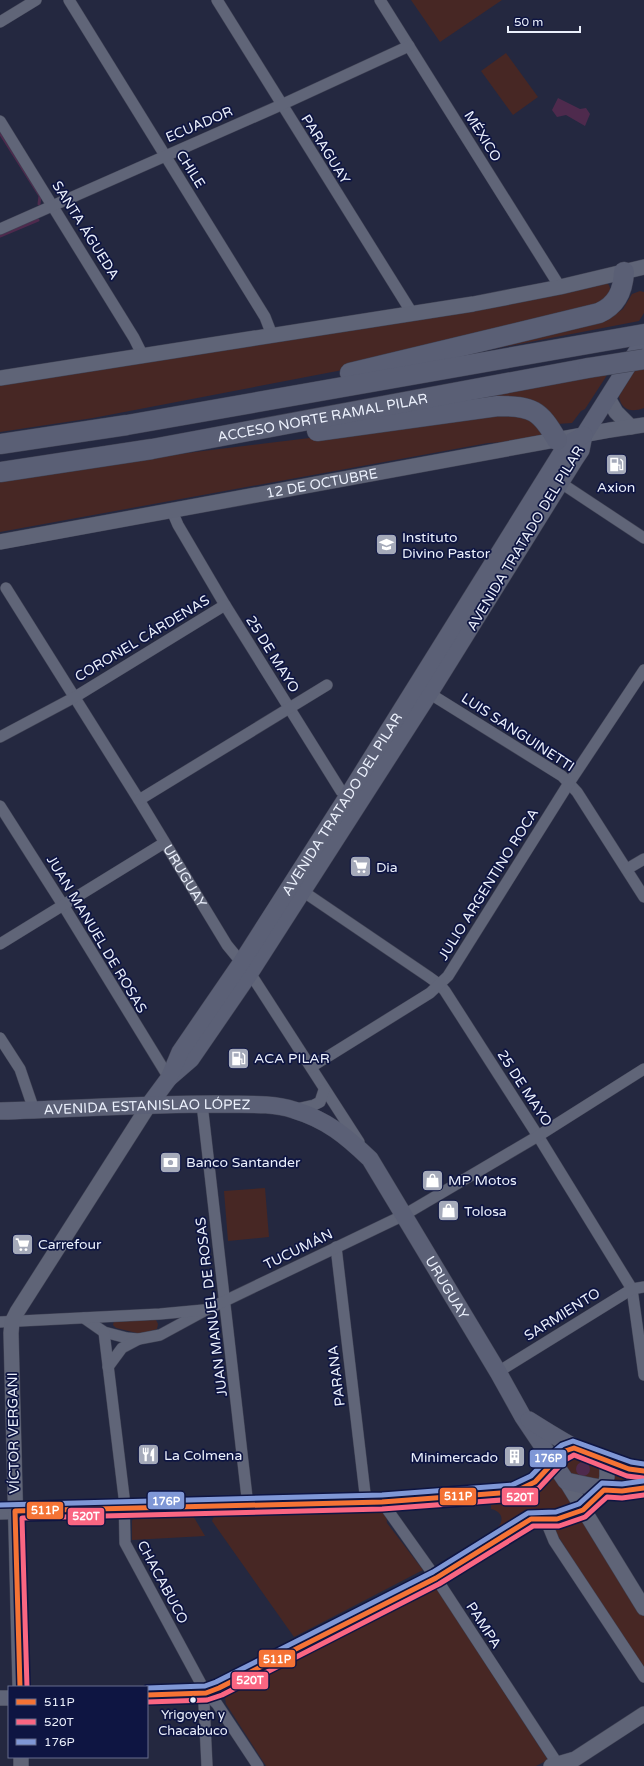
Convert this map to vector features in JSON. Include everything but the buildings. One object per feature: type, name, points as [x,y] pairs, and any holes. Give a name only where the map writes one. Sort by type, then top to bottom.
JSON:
[{"type":"highway","points":[[127,425],[591,315],[604,311],[614,304],[622,287],[638,269]]},
{"type":"highway","name":"ACCESO NORTE RAMAL PILAR","points":[[0,444],[127,425],[644,334]]},
{"type":"highway","name":"ACCESO NORTE RAMAL PILAR","points":[[0,472],[152,449],[588,368],[644,359]]},
{"type":"highway","points":[[152,449],[241,442],[498,406],[523,408],[536,412],[547,422],[557,440]]},
{"type":"main road","points":[[584,435],[644,340]]},
{"type":"main road","name":"AVENIDA TRATADO DEL PILAR","points":[[149,1105],[169,1078],[180,1052],[245,968],[423,690],[561,483],[581,450],[584,435]]},
{"type":"main road","name":"AVENIDA TRATADO DEL PILAR","points":[[423,690],[567,444],[584,435]]},
{"type":"main road","name":"AVENIDA ESTANISLAO LÓPEZ","points":[[0,1111],[202,1104],[253,1105],[293,1109]]},
{"type":"main road","name":"URUGUAY","points":[[293,1109],[333,1126],[370,1159],[498,1372],[523,1417],[566,1481]]},
{"type":"main road","points":[[523,1417],[574,1448],[607,1462],[629,1469],[644,1471]]},
{"type":"main road","points":[[566,1481],[604,1490],[622,1491],[644,1488]]},
{"type":"street","points":[[0,22],[36,0]]},
{"type":"street","name":"CHILE","points":[[69,0],[266,316],[272,335]]},
{"type":"street","name":"PARAGUAY","points":[[216,0],[412,313]]},
{"type":"street","name":"MÉXICO","points":[[380,0],[560,287]]},
{"type":"street","name":"ECUADOR","points":[[0,229],[281,105],[408,46]]},
{"type":"street","name":"SANTA ÁGUEDA","points":[[0,121],[54,206],[134,338],[143,356]]},
{"type":"street","points":[[0,378],[473,304],[560,287],[638,269]]},
{"type":"street","points":[[608,398],[616,412],[637,426]]},
{"type":"street","name":"12 DE OCTUBRE","points":[[0,542],[637,426]]},
{"type":"street","points":[[561,483],[644,538]]},
{"type":"street","name":"25 DE MAYO","points":[[172,511],[178,525],[225,605],[341,791],[353,801]]},
{"type":"street","name":"URUGUAY","points":[[6,588],[139,800],[227,945],[245,968],[370,1159]]},
{"type":"street","name":"CORONEL CÁRDENAS","points":[[0,737],[75,697],[225,605]]},
{"type":"street","name":"JULIO ARGENTINO ROCA","points":[[311,1067],[430,993],[448,976],[570,783],[644,670]]},
{"type":"street","points":[[139,800],[327,685]]},
{"type":"street","name":"LUIS SANGUINETTI","points":[[423,690],[562,776],[570,783],[644,897]]},
{"type":"street","name":"JUAN MANUEL DE ROSAS","points":[[0,806],[63,905],[169,1078]]},
{"type":"street","points":[[0,944],[164,843]]},
{"type":"street","points":[[627,869],[644,859]]},
{"type":"street","name":"25 DE MAYO","points":[[296,887],[440,985],[538,1136],[632,1289],[644,1374]]},
{"type":"street","points":[[0,1038],[20,1069],[34,1110]]},
{"type":"street","name":"TUCUMÁN","points":[[84,1318],[104,1332],[139,1339],[160,1335],[206,1310],[226,1302],[404,1214],[538,1136],[644,1069]]},
{"type":"street","points":[[293,1109],[314,1105],[320,1102],[324,1090]]},
{"type":"street","name":"JUAN MANUEL DE ROSAS","points":[[202,1104],[226,1302],[248,1506]]},
{"type":"street","points":[[6,1322],[17,1312],[149,1105]]},
{"type":"street","name":"PARANA","points":[[336,1247],[366,1502]]},
{"type":"street","name":"SARMIENTO","points":[[498,1372],[632,1289],[644,1287]]},
{"type":"street","name":"TUCUMÁN","points":[[6,1322],[160,1314],[206,1310]]},
{"type":"street","points":[[160,1314],[162,1324],[160,1335]]},
{"type":"street","points":[[104,1332],[116,1316]]},
{"type":"street","name":"VÍCTOR VERGANI","points":[[6,1322],[11,1333],[7,1512],[20,1686]]},
{"type":"street","name":"CHACABUCO","points":[[104,1332],[125,1510],[125,1538],[128,1548],[206,1692],[217,1704],[258,1766]]},
{"type":"street","points":[[108,1367],[122,1348],[139,1339]]},
{"type":"street","points":[[7,1512],[382,1502],[514,1492],[535,1482],[565,1451],[574,1448]]},
{"type":"street","points":[[148,1695],[206,1692],[219,1688],[436,1578],[531,1519],[557,1519],[582,1510],[604,1490],[607,1477],[607,1462]]},
{"type":"street","points":[[566,1481],[582,1510],[644,1608]]},
{"type":"street","name":"PAMPA","points":[[382,1502],[436,1578],[556,1765]]},
{"type":"street","points":[[545,1519],[554,1541],[644,1677]]},
{"type":"street","points":[[206,1692],[204,1704],[207,1766]]},
{"type":"street","points":[[556,1765],[575,1759],[644,1714]]},
{"type":"shaded area","points":[[411,0],[502,0],[440,42]]},
{"type":"shaded area","points":[[506,53],[538,97],[513,115],[481,71]]},
{"type":"shaded area","points":[[558,98],[580,109],[586,108],[590,114],[585,126],[566,115],[557,117],[552,110]]},
{"type":"shaded area","points":[[605,282],[609,285],[611,292],[607,302],[353,368],[93,418],[0,432],[0,383]]},
{"type":"shaded area","points":[[640,291],[644,292],[644,313],[639,321],[488,350],[486,349],[610,318],[623,309],[632,294]]},
{"type":"shaded area","points":[[644,363],[644,408],[635,410],[627,409],[620,401],[619,396],[638,364]]},
{"type":"shaded area","points":[[611,369],[585,409],[581,411],[572,423],[557,424],[540,409],[383,419]]},
{"type":"shaded area","points":[[525,412],[542,429],[541,435],[524,441],[488,443],[0,532],[0,479],[195,452]]},
{"type":"shaded area","points":[[265,1188],[269,1237],[228,1241],[224,1191]]},
{"type":"shaded area","points":[[156,1320],[158,1324],[157,1329],[141,1334],[116,1328],[113,1325],[114,1321]]},
{"type":"shaded area","points":[[572,1455],[600,1467],[600,1481],[573,1478],[563,1464],[564,1460]]},
{"type":"shaded area","points":[[583,1462],[588,1464],[590,1469],[588,1474],[583,1476],[578,1474],[576,1469],[578,1464]]},
{"type":"shaded area","points":[[614,1471],[644,1477],[644,1482],[614,1483]]},
{"type":"shaded area","points":[[554,1475],[574,1507],[501,1531],[498,1527],[501,1521],[501,1516],[499,1513],[491,1509],[491,1497]]},
{"type":"shaded area","points":[[381,1509],[386,1514],[387,1523],[423,1570],[294,1637],[212,1521],[215,1514],[220,1513]]},
{"type":"shaded area","points":[[192,1514],[205,1536],[132,1540],[132,1521],[134,1517]]},
{"type":"shaded area","points":[[581,1517],[644,1614],[644,1673],[555,1531],[557,1527]]},
{"type":"shaded area","points":[[435,1586],[548,1760],[536,1766],[266,1766],[226,1704],[226,1691]]},
{"type":"waterway","points":[[0,133],[40,196],[39,204]]},
{"type":"waterway","points":[[0,236],[38,220]]},
{"type":"transit line","name":"176P","points":[[0,1505],[382,1495],[512,1485],[531,1476],[556,1450],[562,1445],[573,1441],[631,1462],[644,1464]]},
{"type":"transit line","name":"511P","points":[[20,1686],[15,1511],[382,1502],[514,1492],[535,1482],[560,1455],[565,1451],[574,1448],[629,1469],[644,1471]]},
{"type":"transit line","name":"520T","points":[[27,1686],[22,1518],[382,1509],[515,1499],[539,1488],[565,1460],[574,1455],[627,1476],[643,1478]]},
{"type":"transit line","name":"176P","points":[[148,1688],[205,1686],[216,1682],[433,1572],[528,1513],[556,1512],[579,1504],[602,1483],[622,1484],[643,1481]]},
{"type":"transit line","name":"511P","points":[[148,1695],[206,1693],[219,1688],[436,1578],[531,1519],[557,1519],[583,1510],[604,1490],[622,1491],[644,1488]]},
{"type":"transit line","name":"520T","points":[[148,1702],[207,1700],[222,1695],[439,1584],[533,1526],[559,1526],[585,1517],[607,1497],[622,1498],[644,1495]]},
{"type":"place","name":"Axion","points":[[616,465]]},
{"type":"place","name":"Instituto Divino Pastor","points":[[386,545]]},
{"type":"place","name":"Dia","points":[[361,867]]},
{"type":"place","name":"ACA PILAR","points":[[238,1058]]},
{"type":"place","name":"Banco Santander","points":[[171,1162]]},
{"type":"place","name":"MP Motos","points":[[433,1180]]},
{"type":"place","name":"Tolosa","points":[[449,1211]]},
{"type":"place","name":"Carrefour","points":[[22,1244]]},
{"type":"place","name":"La Colmena","points":[[149,1455]]},
{"type":"place","name":"Minimercado","points":[[514,1457]]},
{"type":"place","name":"Yrigoyen y Chacabuco","points":[[193,1700]]}]
